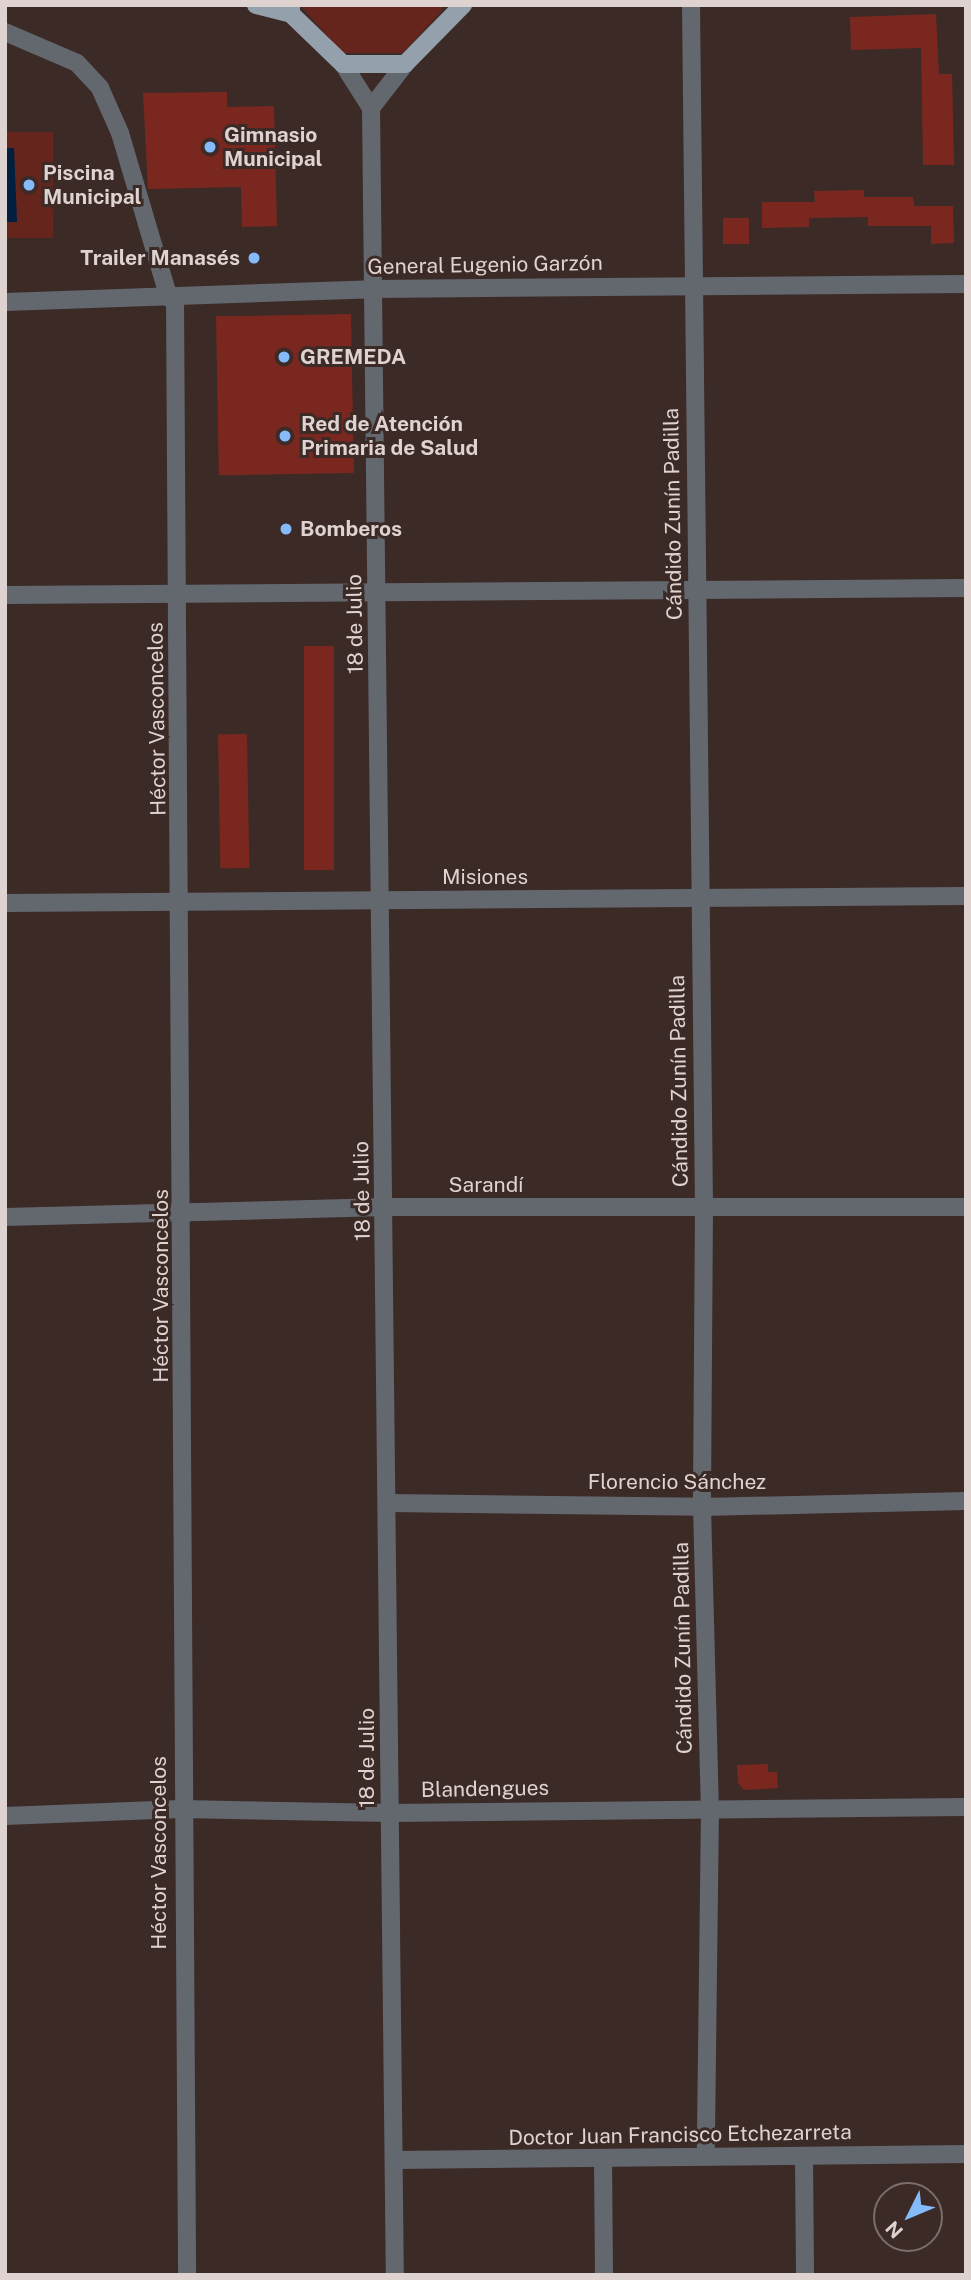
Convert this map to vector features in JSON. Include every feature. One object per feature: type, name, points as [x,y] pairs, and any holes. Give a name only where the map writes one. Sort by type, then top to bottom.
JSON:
[{"type":"main road","points":[[256,5],[291,10],[343,64],[405,64],[463,5]]},
{"type":"street","name":"Cándido Zunín Padilla","points":[[691,5],[697,898],[704,1209],[702,1507],[710,1808],[706,2156]]},
{"type":"street","name":"Héctor Vasconcelos","points":[[5,33],[77,63],[100,88],[120,133],[172,298],[178,594],[184,1211],[181,1809],[187,2275]]},
{"type":"street","points":[[343,64],[371,108],[405,64]]},
{"type":"street","name":"18 de Julio","points":[[371,108],[395,2275]]},
{"type":"street","name":"General Eugenio Garzón","points":[[5,302],[373,289],[966,284]]},
{"type":"street","points":[[5,595],[966,588]]},
{"type":"street","name":"Misiones","points":[[5,903],[966,896]]},
{"type":"street","name":"Sarandí","points":[[5,1217],[384,1207],[966,1207]]},
{"type":"street","name":"Florencio Sánchez","points":[[388,1503],[702,1507],[966,1501]]},
{"type":"street","name":"Blandengues","points":[[5,1816],[181,1809],[390,1813],[966,1807]]},
{"type":"street","name":"Doctor Juan Francisco Etchezarreta","points":[[395,2160],[966,2154]]},
{"type":"street","points":[[804,2155],[805,2275]]},
{"type":"street","points":[[603,2159],[604,2275]]},
{"type":"shaded area","points":[[300,5],[442,5],[442,11],[402,53],[342,53]]},
{"type":"shaded area","name":"Piscina Municipal","points":[[5,132],[53,132],[53,238],[5,238]]},
{"type":"water","points":[[5,148],[14,148],[17,222],[5,222]]},
{"type":"building","points":[[936,14],[939,74],[952,74],[954,165],[923,165],[921,48],[851,50],[850,17]]},
{"type":"building","name":"Gimnasio Municipal","points":[[227,92],[227,107],[274,106],[277,226],[242,227],[241,187],[148,189],[143,93]]},
{"type":"building","points":[[864,190],[864,197],[913,197],[914,206],[953,206],[954,243],[931,244],[931,226],[868,226],[868,217],[809,218],[809,227],[762,228],[762,202],[815,202],[814,191]]},
{"type":"building","points":[[723,218],[749,218],[749,244],[723,244]]},
{"type":"building","points":[[351,314],[354,473],[219,475],[216,316]]},
{"type":"building","points":[[304,646],[334,646],[334,870],[304,870]]},
{"type":"building","points":[[247,734],[249,868],[220,868],[218,735]]},
{"type":"building","points":[[768,1764],[768,1772],[777,1772],[778,1788],[744,1790],[738,1783],[737,1765]]},
{"type":"place","name":"Gimnasio Municipal","points":[[210,147]]},
{"type":"place","name":"Piscina Municipal","points":[[29,185]]},
{"type":"place","name":"Trailer Manasés","points":[[254,258]]},
{"type":"place","name":"GREMEDA","points":[[284,357]]},
{"type":"place","name":"Red de Atención Primaria de Salud","points":[[285,436]]},
{"type":"place","name":"Bomberos","points":[[286,529]]}]
